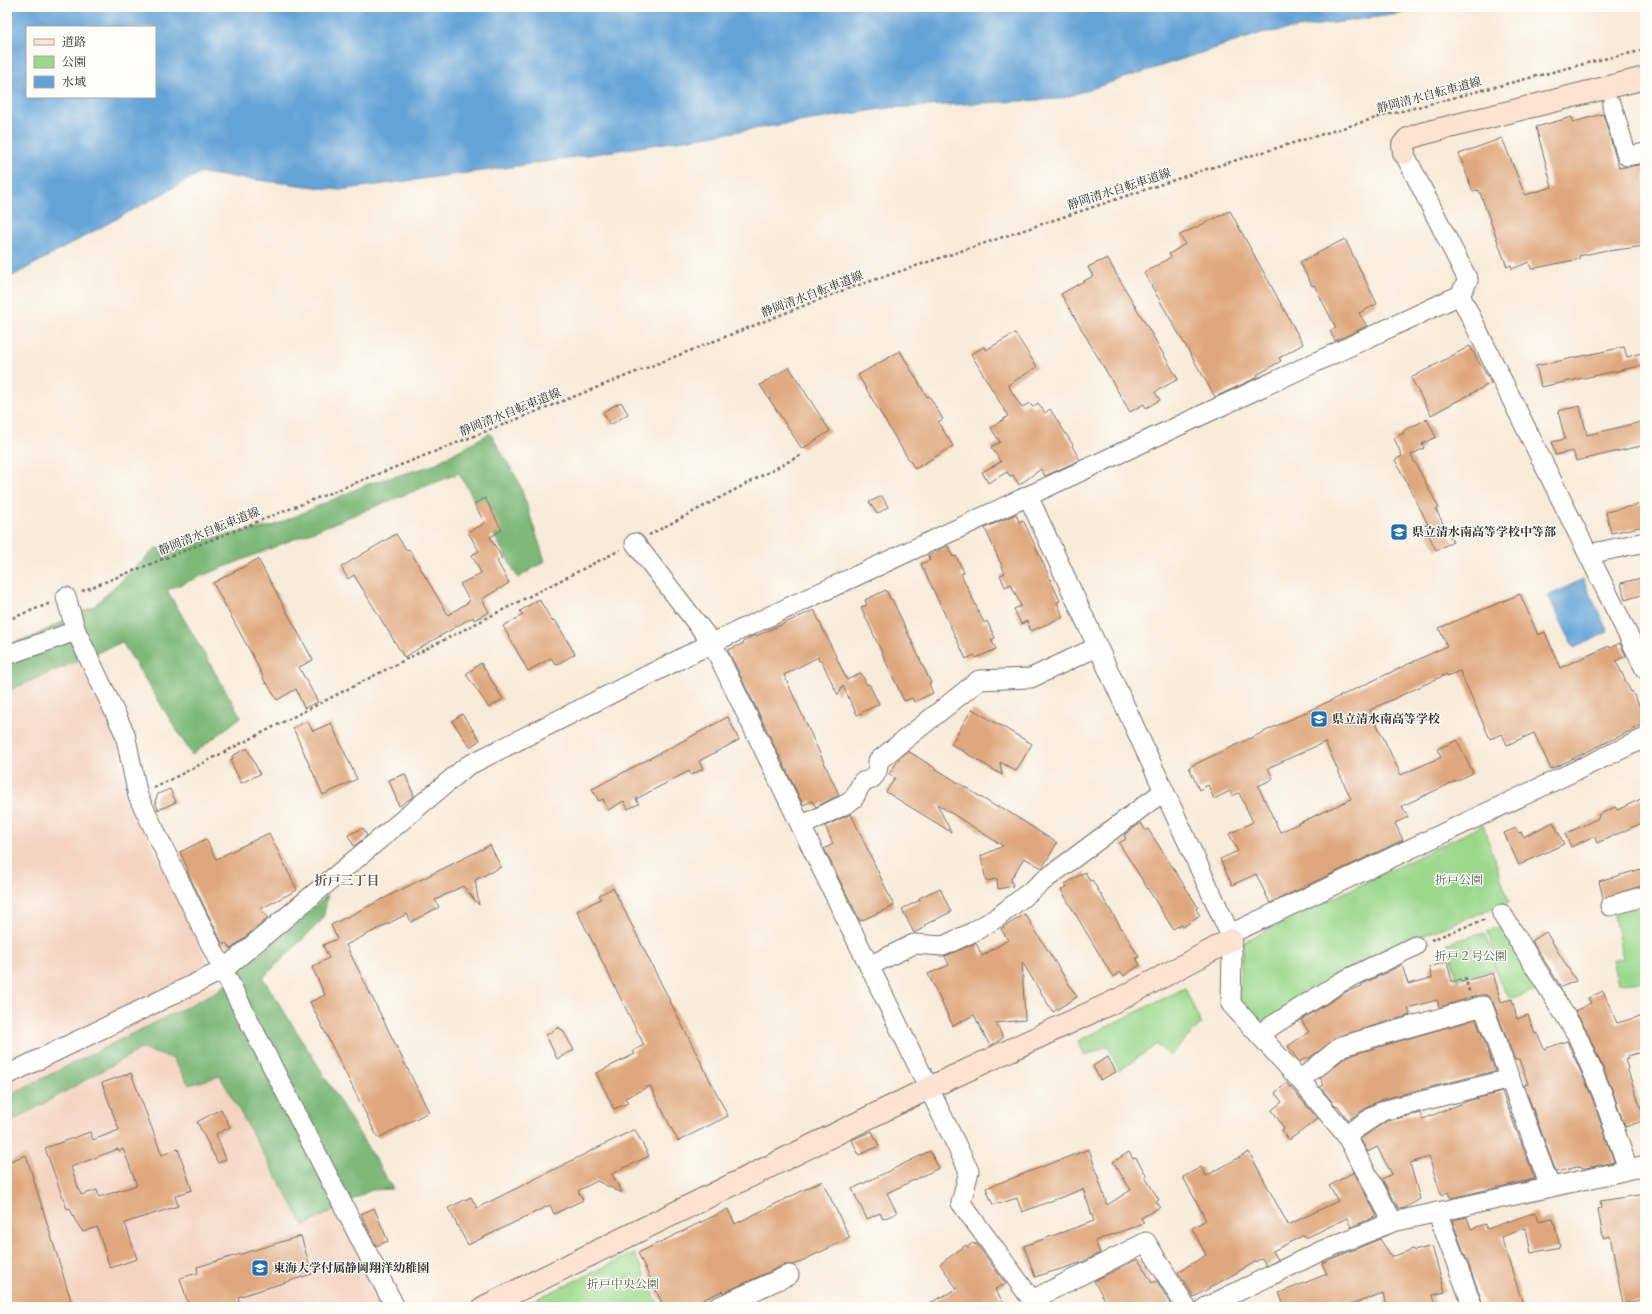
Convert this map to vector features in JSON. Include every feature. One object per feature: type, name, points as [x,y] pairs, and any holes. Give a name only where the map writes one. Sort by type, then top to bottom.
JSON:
[{"type":"street","points":[[7,1075],[223,970],[467,766],[712,643],[1460,295],[1468,280],[1404,153],[1403,146],[1408,139],[1421,134],[1645,78]]},
{"type":"street","points":[[1612,106],[1627,156],[1645,153]]},
{"type":"street","points":[[1460,295],[1645,669]]},
{"type":"street","points":[[1028,496],[1230,937],[1232,951],[1230,1004],[1300,1080],[1346,1135],[1393,1222]]},
{"type":"street","points":[[1589,554],[1645,542]]},
{"type":"street","points":[[635,543],[712,643],[969,1171],[961,1203],[1032,1300],[1146,1242],[1186,1307]]},
{"type":"street","points":[[66,597],[76,631],[125,734],[138,796],[223,970],[395,1307]]},
{"type":"street","points":[[7,655],[76,631]]},
{"type":"street","points":[[801,826],[848,803],[854,798],[862,782],[868,781],[875,776],[879,768],[878,761],[979,680],[1031,678],[1097,647]]},
{"type":"street","points":[[484,1307],[929,1088],[1124,997],[1230,937],[1645,738]]},
{"type":"street","points":[[869,966],[914,944],[943,946],[974,932],[998,917],[1047,878],[1164,791]]},
{"type":"street","points":[[1610,906],[1645,896]]},
{"type":"street","points":[[1206,1307],[1323,1250],[1393,1222],[1637,1167],[1576,1033],[1502,914]]},
{"type":"street","points":[[1259,1034],[1340,982],[1415,946]]},
{"type":"street","points":[[1300,1080],[1342,1046],[1483,1006],[1550,1187]]},
{"type":"street","points":[[1346,1135],[1382,1112],[1510,1079]]},
{"type":"street","points":[[1437,1212],[1473,1307]]},
{"type":"street","points":[[718,1307],[789,1275]]},
{"type":"path","name":"静岡清水自転車道線","points":[[7,620],[841,291],[1207,169],[1379,117],[1598,60],[1645,50]]},
{"type":"path","points":[[138,796],[635,543],[803,454]]},
{"type":"path","points":[[1415,946],[1502,914]]},
{"type":"path","points":[[1465,977],[1468,989]]},
{"type":"shaded area","points":[[75,655],[118,744],[128,795],[208,963],[204,973],[7,1066],[7,671]]},
{"type":"shaded area","points":[[212,985],[228,992],[389,1307],[7,1307],[7,1083]]},
{"type":"green space","points":[[490,433],[519,482],[545,561],[518,578],[459,473],[167,590],[241,717],[192,755],[122,642],[7,691],[7,645],[32,637],[94,606],[155,549],[273,526],[368,484],[431,466]]},
{"type":"green space","name":"折戸公園","points":[[1483,825],[1509,902],[1377,953],[1259,1025],[1239,999],[1243,942]]},
{"type":"green space","points":[[328,895],[323,919],[263,978],[393,1189],[371,1190],[304,1226],[220,1076],[189,1085],[172,1058],[141,1049],[7,1124],[7,1096],[216,992]]},
{"type":"green space","points":[[1645,904],[1645,981],[1618,983],[1612,961],[1623,958],[1613,912]]},
{"type":"green space","points":[[1505,925],[1542,988],[1515,998],[1509,996],[1499,981],[1488,930]]},
{"type":"green space","name":"折戸２号公園","points":[[1485,933],[1496,969],[1457,979],[1447,943]]},
{"type":"green space","points":[[1185,988],[1201,1024],[1169,1056],[1157,1044],[1119,1071],[1108,1046],[1085,1056],[1078,1041]]},
{"type":"green space","name":"折戸中央公園","points":[[634,1253],[660,1307],[519,1307]]},
{"type":"water","points":[[7,7],[1423,7],[1399,14],[1262,33],[1060,99],[888,108],[511,167],[339,190],[200,173],[7,279]]},
{"type":"water","points":[[1583,579],[1608,632],[1574,648],[1548,596]]},
{"type":"building","points":[[1603,114],[1619,168],[1645,164],[1645,246],[1607,250],[1579,256],[1579,259],[1531,269],[1529,262],[1512,269],[1511,265],[1507,267],[1479,190],[1473,192],[1459,154],[1502,138],[1525,195],[1552,187],[1536,127],[1572,117],[1573,122]]},
{"type":"building","points":[[1230,211],[1303,344],[1279,358],[1281,361],[1257,375],[1258,377],[1215,397],[1144,273],[1171,257],[1169,254],[1185,244],[1180,235]]},
{"type":"building","points":[[1345,239],[1377,304],[1359,313],[1367,326],[1335,341],[1330,331],[1336,328],[1314,285],[1312,286],[1300,262]]},
{"type":"building","points":[[1107,258],[1178,379],[1155,392],[1160,400],[1146,408],[1144,404],[1130,412],[1061,294],[1093,276],[1088,267]]},
{"type":"building","points":[[1015,333],[1037,367],[1008,385],[1022,408],[1029,403],[1033,407],[1038,403],[1045,413],[1050,409],[1073,445],[1072,446],[1080,460],[1045,476],[1041,469],[1019,485],[1013,475],[1010,476],[1007,472],[988,483],[982,472],[1001,462],[991,447],[1000,442],[991,428],[1008,416],[971,354],[984,347],[986,350]]},
{"type":"building","points":[[1470,346],[1491,383],[1431,415],[1411,378]]},
{"type":"building","points":[[1624,347],[1627,357],[1642,353],[1645,365],[1541,387],[1536,366]]},
{"type":"building","points":[[900,351],[927,397],[929,396],[943,419],[938,422],[953,446],[915,469],[858,375]]},
{"type":"building","points":[[789,367],[830,431],[802,449],[760,385]]},
{"type":"building","points":[[621,402],[628,414],[610,425],[603,412]]},
{"type":"building","points":[[1580,406],[1587,435],[1645,421],[1645,445],[1576,461],[1573,451],[1555,455],[1552,442],[1565,439],[1558,411]]},
{"type":"building","points":[[1427,419],[1436,437],[1422,444],[1424,448],[1411,455],[1439,508],[1436,510],[1453,542],[1436,550],[1424,526],[1428,524],[1395,460],[1402,456],[1394,438],[1404,433],[1403,431]]},
{"type":"building","points":[[882,496],[888,507],[877,514],[869,502]]},
{"type":"building","points":[[485,498],[502,530],[490,537],[502,558],[497,561],[509,583],[482,599],[489,612],[474,620],[473,617],[404,657],[354,575],[348,579],[341,567],[396,534],[407,551],[409,549],[448,615],[470,601],[460,584],[481,573],[472,555],[479,551],[468,532],[485,523],[474,504]]},
{"type":"building","points":[[1645,503],[1645,526],[1611,533],[1606,512]]},
{"type":"building","points":[[1016,514],[1019,522],[1023,520],[1038,552],[1060,601],[1057,602],[1063,617],[1031,631],[1027,621],[1021,624],[1014,609],[1021,606],[1011,584],[1005,587],[1000,575],[1005,573],[985,528]]},
{"type":"building","points":[[948,546],[953,557],[956,556],[964,572],[961,574],[984,623],[987,621],[995,638],[991,640],[996,649],[976,658],[974,655],[966,659],[921,564],[930,560],[928,556]]},
{"type":"building","points":[[258,559],[313,660],[299,667],[318,702],[304,708],[296,689],[277,700],[267,683],[266,684],[256,662],[213,583]]},
{"type":"building","points":[[1645,577],[1645,594],[1625,600],[1621,583]]},
{"type":"building","points":[[886,590],[890,599],[892,599],[931,683],[929,684],[933,693],[914,702],[912,698],[904,701],[861,607],[867,605],[865,600]]},
{"type":"building","points":[[1520,594],[1538,635],[1545,632],[1560,668],[1609,646],[1610,648],[1620,643],[1626,656],[1616,661],[1645,717],[1645,724],[1551,769],[1534,733],[1507,745],[1502,734],[1490,739],[1460,671],[1447,676],[1447,674],[1370,710],[1401,775],[1441,757],[1437,749],[1457,740],[1473,773],[1402,806],[1408,817],[1395,823],[1403,840],[1270,903],[1256,874],[1232,885],[1220,859],[1238,851],[1229,834],[1253,822],[1239,793],[1232,796],[1230,791],[1214,799],[1208,785],[1199,790],[1189,767],[1447,646],[1439,628]],"holes":[[[1325,742],[1351,799],[1280,832],[1258,786],[1273,779],[1268,768]]]},
{"type":"building","points":[[539,599],[552,621],[555,620],[575,654],[556,665],[551,658],[528,671],[503,626],[523,615],[520,611]]},
{"type":"building","points":[[814,610],[847,680],[861,673],[867,685],[869,684],[879,704],[857,715],[843,686],[838,695],[821,660],[819,661],[818,657],[784,675],[839,795],[816,807],[812,801],[803,805],[728,650],[744,643],[743,642],[755,635],[756,636]]},
{"type":"building","points":[[481,663],[503,699],[489,708],[466,674]]},
{"type":"building","points":[[972,709],[1032,744],[1016,771],[1000,762],[1002,775],[951,744]]},
{"type":"building","points":[[462,714],[480,740],[470,747],[452,721]]},
{"type":"building","points":[[728,717],[739,740],[699,761],[703,769],[691,775],[689,771],[636,799],[639,804],[628,809],[624,801],[608,810],[603,799],[599,801],[592,789]]},
{"type":"building","points":[[307,721],[313,731],[331,723],[357,779],[323,795],[293,728]]},
{"type":"building","points":[[247,748],[260,774],[241,783],[230,760],[233,759],[232,756]]},
{"type":"building","points":[[908,751],[998,808],[998,805],[1057,843],[1042,868],[1024,858],[1011,879],[1013,886],[998,889],[997,879],[986,881],[981,856],[1003,846],[937,804],[951,832],[886,792],[895,778],[889,774],[900,758]]},
{"type":"building","points":[[405,774],[414,796],[399,806],[389,780]]},
{"type":"building","points":[[170,789],[176,802],[158,810],[155,801],[158,794]]},
{"type":"building","points":[[1645,797],[1645,814],[1640,817],[1642,823],[1597,843],[1594,836],[1571,847],[1565,834],[1599,818],[1598,815],[1615,807],[1617,810]]},
{"type":"building","points":[[851,814],[894,906],[860,921],[824,849],[833,844],[825,826]]},
{"type":"building","points":[[1553,822],[1564,844],[1519,865],[1504,833],[1516,828],[1519,833],[1521,832],[1523,837]]},
{"type":"building","points":[[1141,823],[1146,831],[1148,829],[1198,907],[1196,909],[1200,916],[1183,927],[1181,924],[1173,929],[1119,843],[1126,839],[1124,835]]},
{"type":"building","points":[[363,828],[367,836],[354,846],[348,835]]},
{"type":"building","points":[[269,833],[297,890],[260,909],[268,918],[231,949],[226,943],[223,945],[187,871],[188,870],[180,852],[206,839],[216,859]]},
{"type":"building","points":[[490,845],[501,867],[475,880],[479,905],[463,886],[435,900],[439,907],[411,922],[407,914],[346,945],[429,1112],[378,1138],[310,1002],[325,995],[312,967],[329,958],[323,945],[337,939],[331,925]]},
{"type":"building","points":[[1645,868],[1645,885],[1603,898],[1599,881]]},
{"type":"building","points":[[1085,872],[1090,881],[1092,880],[1139,957],[1136,958],[1140,965],[1124,976],[1121,972],[1113,977],[1061,890],[1067,887],[1065,884]]},
{"type":"building","points":[[613,888],[728,1116],[678,1141],[650,1086],[625,1098],[628,1103],[614,1109],[596,1073],[635,1054],[633,1051],[644,1045],[577,911],[601,899],[599,895]]},
{"type":"building","points":[[940,888],[951,912],[924,925],[925,927],[914,933],[902,909],[920,900],[919,898]]},
{"type":"building","points":[[1025,914],[1077,997],[1053,1012],[1022,962],[1025,1020],[996,1023],[1003,1038],[990,1046],[974,1015],[953,1026],[928,974],[949,965],[945,956],[976,943],[982,956],[1008,940],[1001,929]]},
{"type":"building","points":[[1546,932],[1576,981],[1561,987],[1532,941]]},
{"type":"building","points":[[1447,962],[1452,982],[1460,979],[1461,982],[1493,973],[1501,1002],[1512,999],[1517,1019],[1528,1015],[1535,1034],[1537,1033],[1544,1049],[1567,1041],[1592,1097],[1614,1162],[1586,1168],[1582,1168],[1581,1166],[1556,1172],[1524,1085],[1528,1084],[1519,1059],[1515,1060],[1493,1002],[1486,995],[1480,995],[1439,1007],[1437,1000],[1408,1008],[1410,1015],[1339,1036],[1308,1059],[1307,1057],[1299,1062],[1288,1046],[1309,1032],[1301,1020],[1346,992],[1362,986],[1362,984],[1402,965],[1408,984],[1432,978],[1429,967]]},
{"type":"building","points":[[1603,991],[1617,1023],[1638,1017],[1645,1019],[1645,1051],[1627,1056],[1628,1059],[1625,1060],[1645,1120],[1625,1127],[1612,1089],[1586,1029],[1575,1011],[1591,1003],[1588,998]]},
{"type":"building","points":[[1476,1019],[1495,1071],[1379,1100],[1348,1120],[1337,1105],[1336,1106],[1320,1087],[1324,1085],[1320,1078],[1347,1056]]},
{"type":"building","points":[[559,1027],[561,1030],[562,1029],[574,1050],[557,1059],[546,1035]]},
{"type":"building","points":[[1108,1057],[1116,1072],[1100,1080],[1093,1066]]},
{"type":"building","points":[[131,1073],[162,1155],[178,1149],[192,1190],[175,1196],[178,1206],[125,1223],[137,1259],[110,1268],[97,1227],[83,1232],[75,1220],[70,1208],[67,1209],[45,1148],[90,1132],[93,1140],[119,1130],[102,1083]],"holes":[[[118,1149],[119,1151],[123,1149],[137,1185],[99,1197],[97,1190],[81,1195],[71,1167]]]},
{"type":"building","points":[[1287,1083],[1318,1119],[1289,1140],[1282,1130],[1284,1128],[1272,1110],[1282,1102],[1275,1093]]},
{"type":"building","points":[[1502,1092],[1535,1179],[1450,1198],[1448,1192],[1441,1195],[1429,1157],[1410,1163],[1420,1199],[1405,1208],[1399,1209],[1382,1179],[1392,1174],[1377,1147],[1368,1152],[1360,1139],[1387,1121],[1420,1113],[1423,1119],[1468,1101]]},
{"type":"building","points":[[221,1109],[230,1127],[216,1134],[226,1159],[218,1163],[197,1122]]},
{"type":"building","points":[[635,1130],[649,1156],[612,1174],[622,1193],[597,1181],[578,1191],[583,1200],[554,1214],[550,1205],[468,1245],[448,1208],[471,1197],[477,1208]]},
{"type":"building","points":[[872,1131],[879,1146],[859,1155],[852,1140]]},
{"type":"building","points":[[1089,1149],[1107,1205],[1131,1190],[1113,1162],[1129,1152],[1133,1159],[1136,1158],[1147,1176],[1145,1177],[1159,1200],[1156,1201],[1160,1207],[1141,1218],[1144,1223],[1095,1241],[1100,1253],[1083,1262],[1035,1277],[1024,1246],[1094,1221],[1083,1189],[1022,1212],[1017,1198],[993,1205],[986,1188]]},
{"type":"building","points":[[930,1151],[939,1168],[887,1193],[897,1213],[883,1219],[880,1213],[867,1219],[852,1189]]},
{"type":"building","points":[[1249,1152],[1288,1225],[1338,1201],[1329,1186],[1354,1172],[1377,1216],[1351,1227],[1347,1218],[1306,1238],[1304,1235],[1273,1251],[1278,1260],[1266,1266],[1262,1258],[1194,1297],[1178,1272],[1206,1255],[1192,1228],[1206,1220],[1183,1177],[1201,1167],[1206,1176]]},
{"type":"building","points":[[26,1155],[73,1307],[7,1307],[7,1162]]},
{"type":"building","points":[[822,1181],[850,1238],[793,1265],[784,1265],[723,1293],[722,1291],[689,1307],[664,1307],[638,1253],[728,1209],[735,1224]]},
{"type":"building","points":[[1645,1194],[1645,1299],[1623,1304],[1610,1236],[1603,1238],[1598,1209],[1601,1208],[1600,1201]]},
{"type":"building","points":[[374,1208],[388,1241],[376,1246],[361,1214]]},
{"type":"building","points":[[1536,1212],[1539,1221],[1553,1218],[1560,1247],[1531,1253],[1526,1228],[1501,1237],[1524,1307],[1484,1307],[1452,1220],[1467,1217],[1471,1229],[1485,1224],[1487,1229]]},
{"type":"building","points":[[301,1236],[312,1274],[238,1297],[241,1307],[189,1307],[180,1278],[198,1273],[197,1267]]},
{"type":"building","points":[[1380,1239],[1392,1257],[1413,1249],[1414,1251],[1432,1246],[1445,1292],[1433,1295],[1436,1307],[1386,1307],[1383,1293],[1345,1307],[1285,1307],[1279,1293],[1327,1274],[1322,1263]]},
{"type":"building","points":[[973,1243],[975,1245],[976,1243],[1006,1284],[995,1289],[1006,1307],[922,1307],[957,1289],[940,1264],[966,1245],[967,1247]]},
{"type":"building","points":[[1138,1259],[1152,1283],[1157,1281],[1172,1307],[1109,1307],[1094,1281]]},
{"type":"place","name":"県立清水南高等学校中等部","points":[[1399,532]]},
{"type":"place","name":"県立清水南高等学校","points":[[1319,719]]},
{"type":"place","name":"東海大学付属静岡翔洋幼稚園","points":[[260,1268]]},
{"type":"district","name":"折戸三丁目","points":[[347,880]]}]
